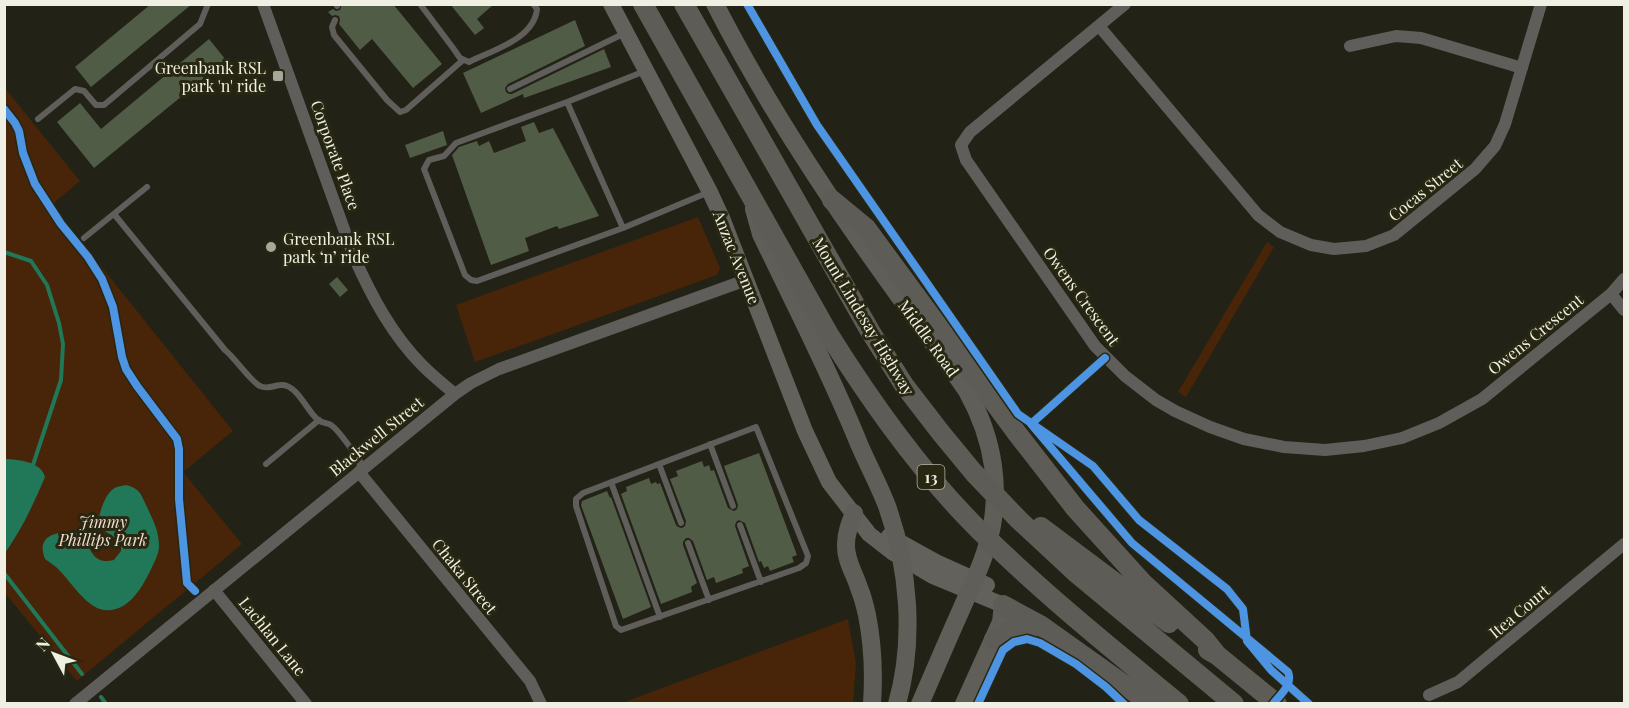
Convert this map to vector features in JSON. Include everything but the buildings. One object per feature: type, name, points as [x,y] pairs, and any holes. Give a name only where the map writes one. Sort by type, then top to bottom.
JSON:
[{"type":"highway","name":"13","points":[[643,4],[828,333],[883,416],[975,527],[1046,593],[1179,704]]},
{"type":"highway","name":"Mount Lindesay Highway","points":[[684,4],[829,262],[885,356],[941,434],[1019,520],[1076,572],[1234,704]]},
{"type":"highway","points":[[832,200],[866,228],[1009,423],[1081,515],[1142,582],[1205,640],[1217,655]]},
{"type":"highway","points":[[1019,520],[1045,528],[1200,646],[1217,655],[1277,704]]},
{"type":"highway","points":[[1003,605],[1040,625],[1075,648],[1151,704]]},
{"type":"highway","points":[[994,639],[1013,630],[1040,625]]},
{"type":"main road","name":"Anzac Avenue","points":[[611,4],[722,218],[805,431],[830,482],[854,513],[917,553],[989,586],[996,592],[1003,605]]},
{"type":"main road","name":"Middle Road","points":[[715,4],[764,93],[832,200],[967,391],[975,405],[992,454],[994,512],[987,546],[921,704]]},
{"type":"main road","points":[[750,194],[760,234],[844,406],[887,506],[898,543],[906,591],[907,614],[906,644],[897,704]]},
{"type":"main road","points":[[854,513],[845,545],[848,560],[860,588],[872,640],[872,704]]},
{"type":"main road","points":[[964,704],[1001,622],[1003,605]]},
{"type":"street","name":"Corporate Place","points":[[263,4],[354,257],[368,287],[381,312],[404,345],[455,394]]},
{"type":"street","name":"Owens Crescent","points":[[1125,4],[970,132],[961,145],[966,160],[1095,346],[1125,376],[1156,400],[1175,411],[1209,427],[1236,436],[1284,447],[1325,450],[1364,446],[1402,438],[1439,423],[1482,399],[1611,294],[1624,279]]},
{"type":"street","name":"Cocas Street","points":[[1099,26],[1258,215],[1280,231],[1311,245],[1334,249],[1366,246],[1394,235],[1475,169],[1495,146],[1505,124],[1541,4]]},
{"type":"street","points":[[1350,46],[1396,36],[1420,38],[1522,68]]},
{"type":"street","name":"Blackwell Street","points":[[75,704],[471,383],[499,369],[746,280]]},
{"type":"street","points":[[1611,294],[1624,310]]},
{"type":"street","name":"Chaka Street","points":[[359,472],[530,681],[541,704]]},
{"type":"street","name":"Itea Court","points":[[1429,695],[1458,682],[1624,544]]},
{"type":"street","name":"Lachlan Lane","points":[[214,590],[306,704]]},
{"type":"lane","points":[[38,119],[75,89],[84,91],[96,105],[104,105],[200,24],[208,4]]},
{"type":"lane","points":[[420,4],[460,58],[469,62],[517,39],[530,28],[537,9],[533,4]]},
{"type":"lane","points":[[335,20],[332,27],[334,35],[387,100],[400,112],[406,110],[464,60]]},
{"type":"lane","points":[[510,89],[626,33]]},
{"type":"lane","points":[[646,71],[456,143],[444,156],[429,160],[424,169],[465,274],[477,282],[623,228],[710,192]]},
{"type":"lane","points":[[567,102],[623,228]]},
{"type":"lane","points":[[84,238],[147,187]]},
{"type":"lane","points":[[114,214],[253,381],[261,387],[287,386],[294,391],[319,420],[333,426],[354,452],[360,461],[359,472]]},
{"type":"lane","points":[[266,464],[319,420]]},
{"type":"lane","points":[[756,427],[808,556],[806,562],[799,568],[761,582],[621,630],[616,626],[576,506],[576,499],[583,493],[659,464],[756,427]]},
{"type":"lane","points":[[710,444],[733,506]]},
{"type":"lane","points":[[659,464],[681,523]]},
{"type":"lane","points":[[611,482],[660,617]]},
{"type":"lane","points":[[740,525],[761,582]]},
{"type":"lane","points":[[688,543],[709,600]]},
{"type":"green space","name":"Jimmy Phillips Park","points":[[4,87],[80,181],[52,205],[233,431],[183,472],[242,544],[77,681],[5,593]]},
{"type":"green space","points":[[698,217],[720,268],[717,275],[475,362],[456,305]]},
{"type":"green space","points":[[1267,242],[1274,247],[1186,397],[1178,392]]},
{"type":"green space","points":[[848,619],[856,664],[853,703],[622,703]]},
{"type":"shaded area","points":[[4,460],[35,465],[45,477],[27,516],[5,553]]},
{"type":"shaded area","points":[[126,485],[135,488],[142,496],[158,535],[159,549],[157,557],[134,597],[121,607],[104,610],[86,600],[58,569],[45,559],[44,543],[53,535],[75,533],[83,535],[98,559],[114,560],[121,551],[121,542],[105,531],[98,522],[109,493],[115,488]]},
{"type":"waterway","points":[[4,252],[31,261],[47,285],[63,344],[61,380],[32,468]]},
{"type":"waterway","points":[[4,573],[82,674]]},
{"type":"waterway","points":[[101,697],[106,704]]},
{"type":"cycle path","points":[[747,4],[817,125],[1018,414],[1093,466],[1139,520],[1227,589],[1243,609],[1247,641],[1271,670],[1309,704]]},
{"type":"cycle path","points":[[4,109],[19,131],[23,153],[35,184],[61,224],[88,257],[102,279],[113,307],[126,369],[177,439],[179,499],[187,583],[195,591]]},
{"type":"cycle path","points":[[1105,358],[1031,424],[1132,543],[1288,672],[1288,685],[1273,704]]},
{"type":"cycle path","points":[[978,704],[1003,650],[1014,642],[1027,639],[1040,643],[1076,664],[1124,704]]},
{"type":"place","name":"Greenbank RSL park 'n' ride","points":[[278,76]]},
{"type":"place","name":"Greenbank RSL park ‘n’ ride","points":[[271,247]]}]
